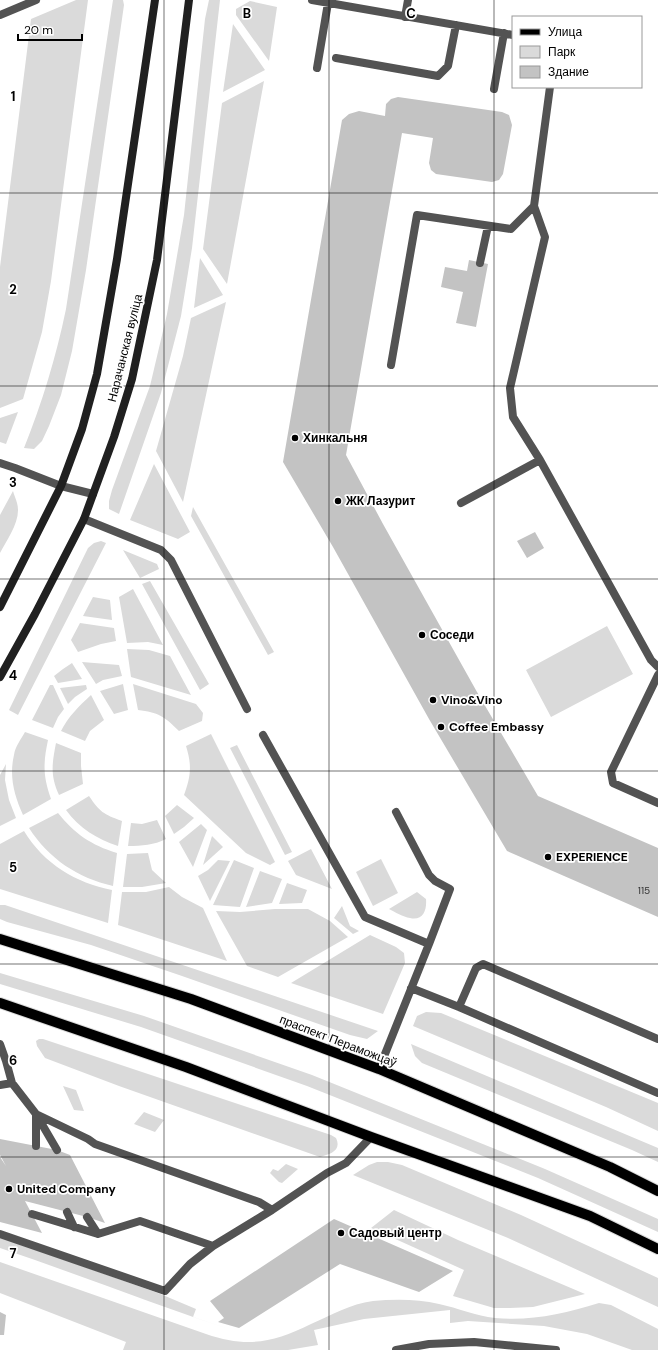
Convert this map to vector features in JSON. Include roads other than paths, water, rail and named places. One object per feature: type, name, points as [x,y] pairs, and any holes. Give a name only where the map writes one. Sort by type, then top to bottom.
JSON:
[{"type":"main road","name":"Нарачанская вуліца","points":[[0,607],[61,486],[82,429],[97,374],[117,259],[155,0]]},
{"type":"main road","name":"Нарачанская вуліца","points":[[0,677],[35,614],[84,519],[114,438],[132,379],[158,260],[189,0]]},
{"type":"main road","name":"праспект Пераможцаў","points":[[0,939],[191,999],[379,1069],[610,1168],[658,1191]]},
{"type":"main road","points":[[0,1003],[186,1067],[371,1137],[590,1216],[658,1249]]},
{"type":"lane","points":[[0,15],[36,0]]},
{"type":"lane","points":[[312,0],[512,35]]},
{"type":"lane","points":[[405,17],[408,0]]},
{"type":"lane","points":[[317,68],[328,3]]},
{"type":"lane","points":[[336,58],[438,76],[448,66],[456,25]]},
{"type":"lane","points":[[494,89],[504,33]]},
{"type":"lane","points":[[550,88],[534,206],[545,237],[510,388],[513,417],[540,460],[651,660],[658,667]]},
{"type":"lane","points":[[391,365],[417,215],[511,230],[534,206]]},
{"type":"lane","points":[[480,262],[488,226]]},
{"type":"lane","points":[[461,503],[540,460]]},
{"type":"lane","points":[[0,464],[15,468],[61,486],[93,494]]},
{"type":"lane","points":[[84,519],[161,550],[171,560],[247,709]]},
{"type":"lane","points":[[658,675],[612,772],[613,783],[658,803]]},
{"type":"lane","points":[[263,735],[364,918],[429,944]]},
{"type":"lane","points":[[379,1069],[450,889],[435,881],[429,874],[396,812]]},
{"type":"lane","points":[[459,1007],[476,968],[483,964],[658,1039]]},
{"type":"lane","points":[[411,988],[459,1007],[658,1093]]},
{"type":"lane","points":[[0,1044],[12,1083],[36,1114],[57,1150]]},
{"type":"lane","points":[[0,1085],[12,1083]]},
{"type":"lane","points":[[36,1114],[88,1139],[95,1144],[259,1202],[272,1210]]},
{"type":"lane","points":[[36,1114],[36,1146]]},
{"type":"lane","points":[[0,1234],[164,1290],[190,1264],[213,1246],[272,1210],[326,1173],[346,1163],[371,1137]]},
{"type":"lane","points":[[67,1212],[74,1227]]},
{"type":"lane","points":[[32,1214],[98,1234],[140,1221],[213,1246]]},
{"type":"lane","points":[[87,1217],[98,1234]]},
{"type":"lane","points":[[396,1350],[429,1344],[474,1342],[556,1350]]},
{"type":"place","name":"Хинкальня","points":[[295,438]]},
{"type":"place","name":"ЖК Лазурит","points":[[338,501]]},
{"type":"place","name":"Соседи","points":[[422,635]]},
{"type":"place","name":"Vino&Vino","points":[[433,700]]},
{"type":"place","name":"Coffee Embassy","points":[[441,727]]},
{"type":"place","name":"EXPERIENCE","points":[[548,857]]},
{"type":"place","name":"United Company","points":[[9,1189]]},
{"type":"place","name":"Садовый центр","points":[[341,1233]]}]
